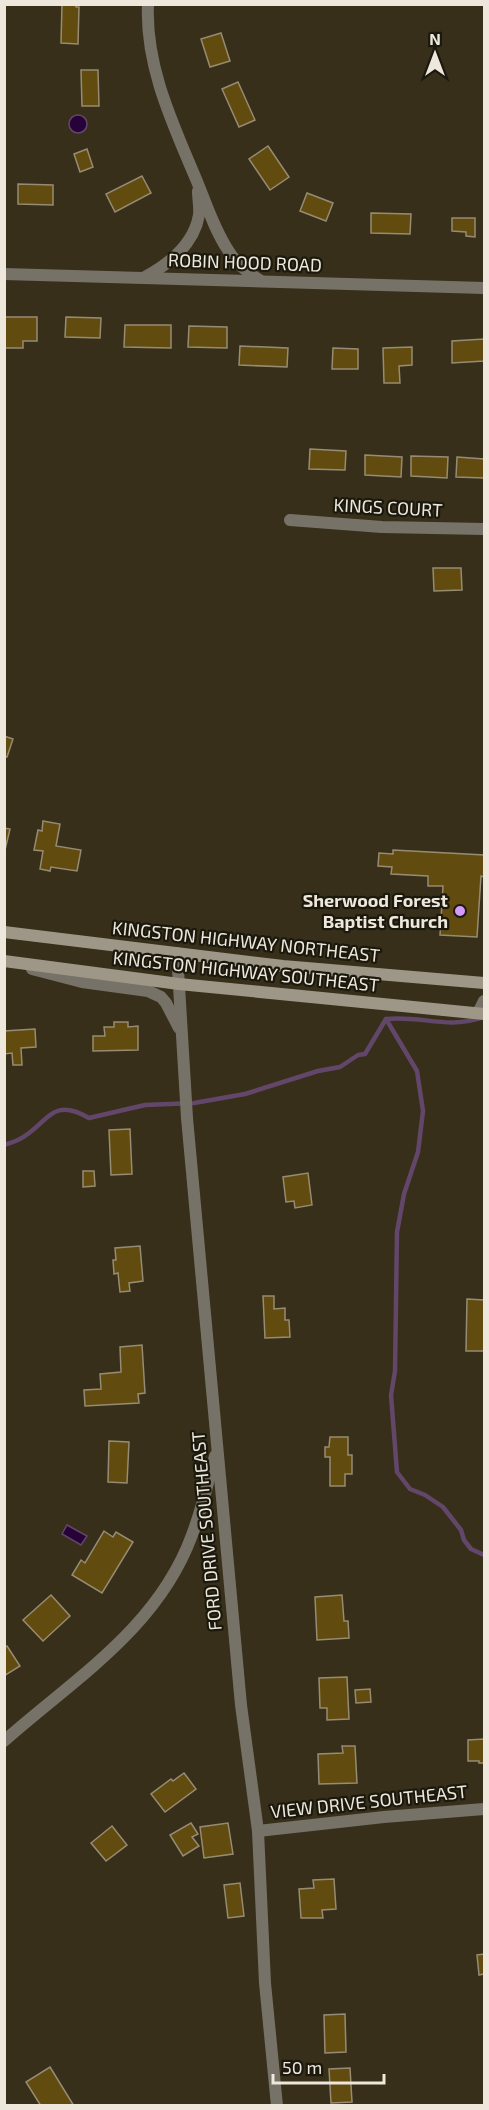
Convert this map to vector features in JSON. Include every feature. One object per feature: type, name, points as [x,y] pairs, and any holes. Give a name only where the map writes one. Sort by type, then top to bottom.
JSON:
[{"type":"main road","name":"KINGSTON HIGHWAY NORTHEAST","points":[[4,932],[283,966],[484,983]]},
{"type":"main road","name":"KINGSTON HIGHWAY SOUTHEAST","points":[[4,962],[179,984],[481,1013]]},
{"type":"street","points":[[148,4],[154,66],[164,102],[228,252],[245,271],[262,281]]},
{"type":"street","points":[[144,278],[163,267],[186,243],[199,214],[198,183]]},
{"type":"street","name":"ROBIN HOOD ROAD","points":[[4,274],[484,288]]},
{"type":"street","name":"KINGS COURT","points":[[290,520],[382,527],[484,529]]},
{"type":"street","name":"FORD DRIVE SOUTHEAST","points":[[177,953],[187,1118],[217,1451],[241,1705],[258,1831],[265,1983],[277,2106]]},
{"type":"street","points":[[4,962],[82,982],[148,991],[161,997],[166,1003],[183,1035]]},
{"type":"street","points":[[481,1013],[484,1001]]},
{"type":"street","points":[[4,1741],[92,1669],[131,1632],[156,1600],[176,1570],[192,1535],[217,1451]]},
{"type":"street","name":"VIEW DRIVE SOUTHEAST","points":[[258,1831],[484,1809]]},
{"type":"shaded area","points":[[78,115],[84,118],[87,124],[84,130],[78,133],[72,130],[69,124],[72,118]]},
{"type":"shaded area","points":[[67,1525],[87,1536],[81,1545],[62,1534]]},
{"type":"building","points":[[62,4],[76,4],[76,7],[79,7],[78,44],[61,43]]},
{"type":"building","points":[[221,33],[230,61],[210,67],[201,39]]},
{"type":"building","points":[[81,70],[98,70],[99,106],[82,106]]},
{"type":"building","points":[[238,82],[255,120],[239,127],[222,89]]},
{"type":"building","points":[[268,146],[289,177],[270,190],[249,159]]},
{"type":"building","points":[[87,149],[93,167],[80,172],[74,154]]},
{"type":"building","points":[[142,176],[151,193],[115,212],[106,194]]},
{"type":"building","points":[[18,184],[53,185],[53,205],[18,204]]},
{"type":"building","points":[[307,193],[333,203],[326,221],[300,211]]},
{"type":"building","points":[[371,213],[411,214],[410,234],[371,233]]},
{"type":"building","points":[[452,218],[475,218],[475,237],[466,236],[466,232],[452,231]]},
{"type":"building","points":[[4,317],[37,317],[37,341],[23,341],[23,348],[4,348]]},
{"type":"building","points":[[66,317],[101,318],[100,338],[65,337]]},
{"type":"building","points":[[125,325],[171,325],[171,348],[124,347]]},
{"type":"building","points":[[189,326],[227,327],[227,348],[188,347]]},
{"type":"building","points":[[484,339],[484,361],[452,363],[452,341]]},
{"type":"building","points":[[240,346],[288,348],[287,367],[239,365]]},
{"type":"building","points":[[412,347],[412,365],[399,366],[400,383],[384,383],[383,348]]},
{"type":"building","points":[[333,348],[358,349],[358,369],[332,369]]},
{"type":"building","points":[[310,449],[346,451],[345,470],[309,469]]},
{"type":"building","points":[[365,455],[402,457],[401,477],[365,475]]},
{"type":"building","points":[[411,456],[448,457],[447,478],[411,476]]},
{"type":"building","points":[[457,457],[484,459],[484,478],[456,477]]},
{"type":"building","points":[[433,568],[461,568],[462,590],[434,591]]},
{"type":"building","points":[[4,736],[13,739],[7,757],[4,756]]},
{"type":"building","points":[[43,821],[60,824],[56,846],[81,850],[77,871],[51,867],[50,871],[40,869],[43,851],[34,850],[38,830],[42,831]]},
{"type":"building","points":[[4,828],[10,829],[4,854]]},
{"type":"building","name":"Sherwood Forest Baptist Church","points":[[393,850],[484,855],[484,877],[481,876],[477,937],[440,935],[443,886],[428,886],[428,876],[391,874],[392,867],[378,866],[379,853],[393,854]]},
{"type":"building","points":[[114,1022],[128,1022],[128,1027],[138,1026],[138,1050],[93,1051],[93,1036],[105,1036],[104,1027],[114,1027]]},
{"type":"building","points":[[35,1029],[36,1047],[21,1048],[22,1065],[13,1065],[12,1053],[4,1054],[4,1031]]},
{"type":"building","points":[[130,1129],[132,1174],[111,1175],[109,1130]]},
{"type":"building","points":[[83,1171],[94,1171],[95,1186],[83,1187]]},
{"type":"building","points":[[308,1173],[312,1205],[295,1208],[294,1201],[286,1202],[283,1177]]},
{"type":"building","points":[[140,1246],[143,1281],[129,1283],[130,1291],[120,1292],[118,1273],[114,1274],[115,1248]]},
{"type":"building","points":[[263,1296],[274,1296],[274,1309],[285,1308],[285,1320],[289,1320],[290,1337],[265,1338]]},
{"type":"building","points":[[467,1299],[484,1300],[484,1351],[466,1351]]},
{"type":"building","points":[[142,1345],[145,1393],[138,1394],[139,1403],[85,1406],[84,1390],[101,1389],[100,1374],[121,1372],[120,1347]]},
{"type":"building","points":[[330,1437],[348,1437],[348,1455],[352,1455],[352,1474],[345,1474],[345,1486],[330,1486],[330,1457],[325,1457],[325,1447],[329,1447]]},
{"type":"building","points":[[109,1441],[129,1442],[127,1483],[108,1482]]},
{"type":"building","points":[[104,1531],[113,1537],[116,1532],[133,1542],[102,1593],[72,1575],[81,1560],[85,1563]]},
{"type":"building","points":[[51,1595],[70,1616],[43,1641],[23,1620]]},
{"type":"building","points":[[342,1595],[344,1621],[348,1621],[349,1638],[317,1640],[315,1597]]},
{"type":"building","points":[[7,1646],[20,1666],[4,1676],[4,1648]]},
{"type":"building","points":[[347,1677],[349,1719],[327,1720],[327,1708],[320,1708],[319,1678]]},
{"type":"building","points":[[370,1689],[371,1702],[356,1703],[355,1690]]},
{"type":"building","points":[[484,1739],[484,1763],[468,1761],[468,1740]]},
{"type":"building","points":[[342,1746],[355,1746],[357,1783],[319,1784],[318,1754],[343,1753]]},
{"type":"building","points":[[184,1773],[196,1789],[165,1812],[151,1794],[171,1779],[173,1781]]},
{"type":"building","points":[[191,1823],[198,1834],[192,1837],[199,1846],[183,1856],[170,1835]]},
{"type":"building","points":[[228,1823],[233,1854],[204,1858],[200,1827]]},
{"type":"building","points":[[112,1826],[127,1845],[106,1861],[91,1843]]},
{"type":"building","points":[[334,1879],[336,1909],[322,1910],[323,1918],[301,1918],[299,1889],[314,1888],[313,1880]]},
{"type":"building","points":[[240,1883],[244,1916],[228,1918],[224,1885]]},
{"type":"building","points":[[484,1954],[484,1974],[479,1975],[477,1955]]},
{"type":"building","points":[[345,2014],[346,2052],[325,2053],[324,2015]]},
{"type":"building","points":[[50,2067],[74,2106],[41,2106],[26,2082]]},
{"type":"building","points":[[350,2068],[352,2102],[331,2103],[329,2069]]},
{"type":"waterway","points":[[386,1019],[458,1022],[484,1017]]},
{"type":"waterway","points":[[386,1019],[417,1071],[423,1111],[418,1152],[404,1194],[397,1232],[395,1371],[391,1395],[397,1472],[410,1489],[425,1495],[443,1507],[461,1530],[464,1540],[471,1549],[484,1555]]},
{"type":"waterway","points":[[4,1145],[28,1134],[57,1111],[76,1112],[89,1118],[145,1105],[194,1103],[245,1094],[318,1071],[340,1067],[358,1055],[365,1054],[386,1019]]},
{"type":"place","name":"Sherwood Forest Baptist Church","points":[[460,911]]}]
